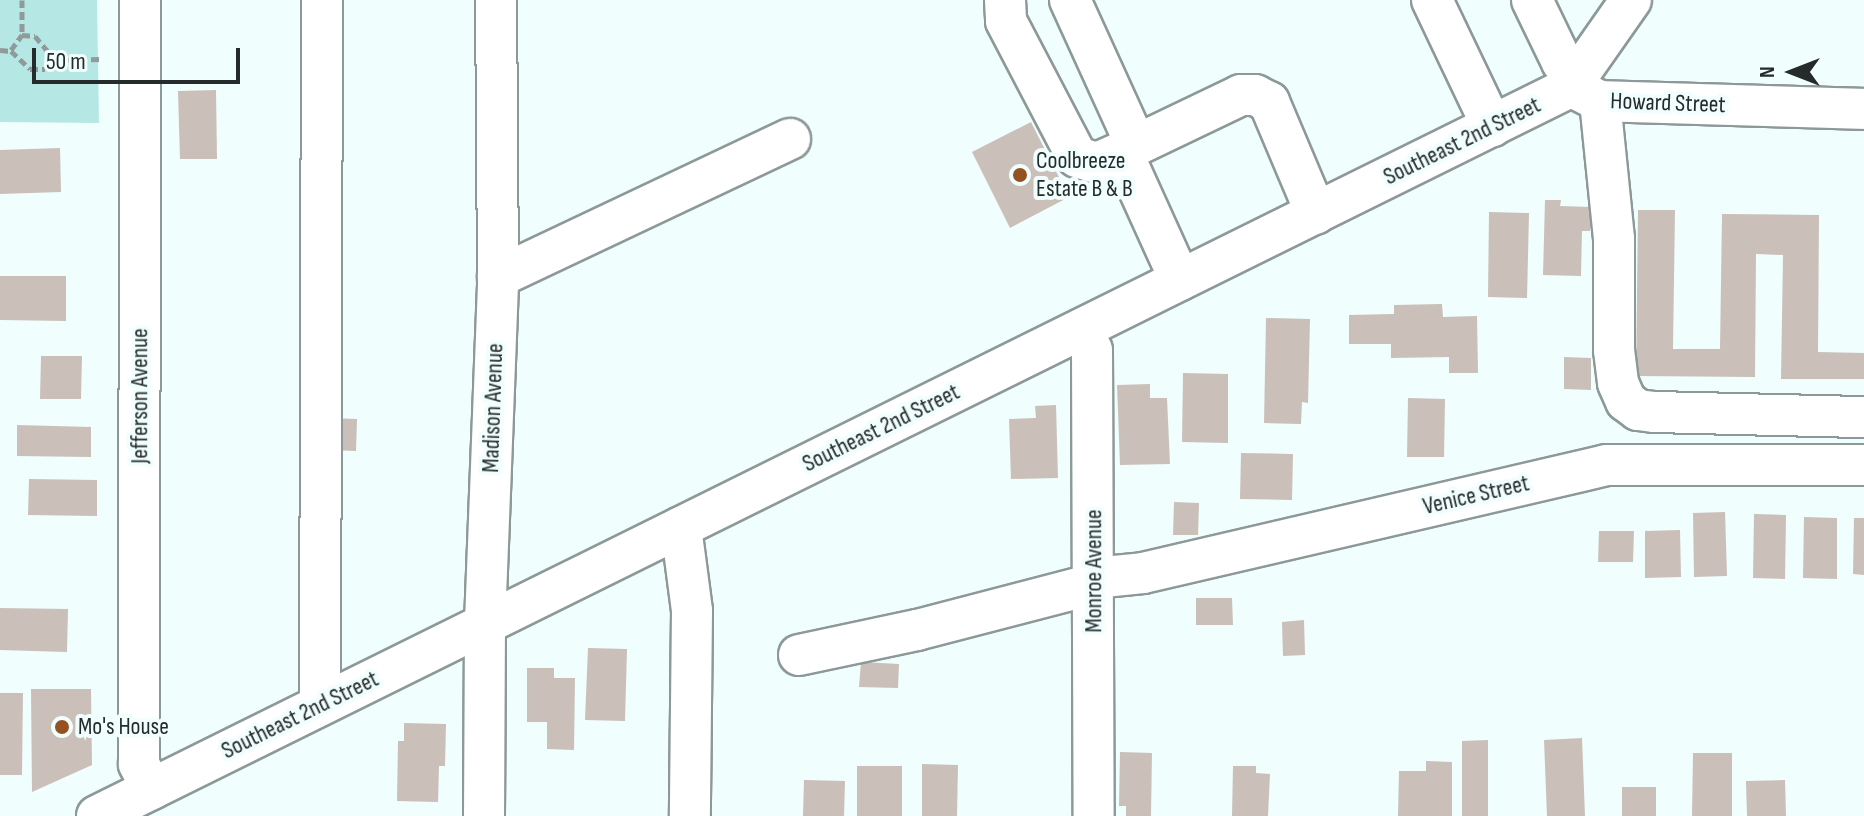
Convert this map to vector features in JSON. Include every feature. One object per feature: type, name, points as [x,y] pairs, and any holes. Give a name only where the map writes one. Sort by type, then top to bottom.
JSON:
[{"type":"street","name":"Jefferson Avenue","points":[[140,0],[139,764],[151,789]]},
{"type":"street","points":[[320,705],[322,0]]},
{"type":"street","name":"Madison Avenue","points":[[484,816],[485,623],[498,277],[496,0]]},
{"type":"street","points":[[1005,0],[1006,21],[1077,157],[1097,163],[1241,95],[1255,95],[1269,102],[1316,213]]},
{"type":"street","points":[[1070,0],[1180,280]]},
{"type":"street","points":[[1432,0],[1492,126]]},
{"type":"street","points":[[1532,0],[1562,62],[1583,89],[1614,239],[1618,383],[1626,401],[1638,410],[1655,412],[1864,417]]},
{"type":"street","name":"Southeast 2nd Street","points":[[97,816],[1492,126],[1583,89],[1631,0]]},
{"type":"street","name":"Howard Street","points":[[1583,89],[1864,109]]},
{"type":"street","points":[[498,277],[790,139]]},
{"type":"street","name":"Monroe Avenue","points":[[1082,329],[1092,350],[1094,816]]},
{"type":"street","name":"Venice Street","points":[[799,655],[917,630],[1094,581],[1143,573],[1606,465],[1864,465]]},
{"type":"street","points":[[681,527],[692,611],[690,816]]},
{"type":"path","points":[[11,51],[22,35],[22,0]]},
{"type":"path","points":[[22,35],[35,36],[55,60]]},
{"type":"path","points":[[0,50],[11,51],[30,69],[45,69],[55,60],[102,59]]},
{"type":"shaded area","points":[[0,0],[97,0],[99,123],[0,122]]},
{"type":"building","points":[[216,90],[217,159],[180,159],[178,91]]},
{"type":"building","name":"Coolbreeze Estate B & B","points":[[1031,122],[1069,197],[1010,228],[972,152]]},
{"type":"building","points":[[60,148],[61,192],[0,194],[0,150]]},
{"type":"building","points":[[1545,200],[1561,200],[1560,206],[1591,207],[1590,231],[1582,231],[1581,276],[1543,275]]},
{"type":"building","points":[[1638,210],[1675,210],[1673,349],[1720,349],[1722,214],[1819,215],[1818,352],[1864,353],[1864,379],[1781,379],[1783,255],[1756,254],[1755,377],[1636,376]]},
{"type":"building","points":[[1489,212],[1529,213],[1527,298],[1488,297]]},
{"type":"building","points":[[0,276],[66,276],[66,321],[0,320]]},
{"type":"building","points":[[1442,304],[1443,317],[1477,316],[1478,373],[1449,373],[1449,357],[1391,358],[1391,344],[1349,344],[1349,315],[1394,314],[1394,305]]},
{"type":"building","points":[[1266,318],[1310,319],[1308,403],[1302,402],[1301,424],[1264,423]]},
{"type":"building","points":[[41,356],[82,356],[81,399],[40,399]]},
{"type":"building","points":[[1564,357],[1591,358],[1591,390],[1564,389]]},
{"type":"building","points":[[1183,373],[1228,374],[1228,443],[1182,442]]},
{"type":"building","points":[[1150,384],[1150,398],[1167,398],[1170,464],[1120,465],[1117,385]]},
{"type":"building","points":[[1408,398],[1445,399],[1444,457],[1407,457]]},
{"type":"building","points":[[1056,405],[1058,478],[1011,479],[1009,419],[1036,418],[1035,406]]},
{"type":"building","points":[[330,418],[357,419],[356,451],[329,450]]},
{"type":"building","points":[[17,425],[91,427],[91,457],[17,456]]},
{"type":"building","points":[[1241,453],[1293,454],[1292,500],[1240,499]]},
{"type":"building","points":[[29,479],[97,480],[97,516],[28,515]]},
{"type":"building","points":[[1174,502],[1199,503],[1198,535],[1173,535]]},
{"type":"building","points":[[1725,512],[1727,576],[1694,577],[1693,513]]},
{"type":"building","points":[[1754,514],[1786,515],[1785,579],[1753,578]]},
{"type":"building","points":[[1804,517],[1837,518],[1837,579],[1803,578]]},
{"type":"building","points":[[1854,518],[1864,518],[1864,575],[1853,574]]},
{"type":"building","points":[[1680,530],[1681,577],[1645,578],[1645,531]]},
{"type":"building","points":[[1599,531],[1634,531],[1633,562],[1598,562]]},
{"type":"building","points":[[1196,598],[1232,598],[1233,625],[1196,625]]},
{"type":"building","points":[[0,608],[68,609],[67,652],[0,650]]},
{"type":"building","points":[[1304,620],[1305,655],[1283,656],[1282,622]]},
{"type":"building","points":[[588,648],[627,649],[625,721],[585,720]]},
{"type":"building","points":[[861,662],[899,664],[898,688],[859,687]]},
{"type":"building","points":[[527,668],[554,668],[554,678],[575,678],[574,750],[547,749],[547,722],[527,722]]},
{"type":"building","name":"Mo's House","points":[[31,689],[91,689],[92,765],[32,792]]},
{"type":"building","points":[[0,693],[23,693],[22,775],[0,775]]},
{"type":"building","points":[[404,723],[446,724],[445,766],[439,766],[438,802],[397,801],[398,741],[404,741]]},
{"type":"building","points":[[1582,738],[1585,816],[1547,816],[1544,740]]},
{"type":"building","points":[[1488,740],[1488,816],[1462,816],[1462,741]]},
{"type":"building","points":[[1120,752],[1152,753],[1151,816],[1126,816],[1126,806],[1119,806]]},
{"type":"building","points":[[1693,753],[1732,753],[1732,816],[1692,816]]},
{"type":"building","points":[[1426,761],[1452,762],[1452,816],[1398,816],[1399,771],[1426,771]]},
{"type":"building","points":[[922,764],[958,765],[957,816],[922,816]]},
{"type":"building","points":[[857,766],[902,766],[902,816],[857,816]]},
{"type":"building","points":[[1233,766],[1256,766],[1256,773],[1270,774],[1268,816],[1232,816]]},
{"type":"building","points":[[804,780],[845,781],[844,816],[803,816]]},
{"type":"building","points":[[1785,780],[1786,816],[1747,816],[1746,781]]},
{"type":"building","points":[[1622,787],[1656,787],[1656,816],[1622,816]]},
{"type":"place","name":"Coolbreeze Estate B & B","points":[[1020,175]]},
{"type":"place","name":"Mo's House","points":[[62,727]]}]
